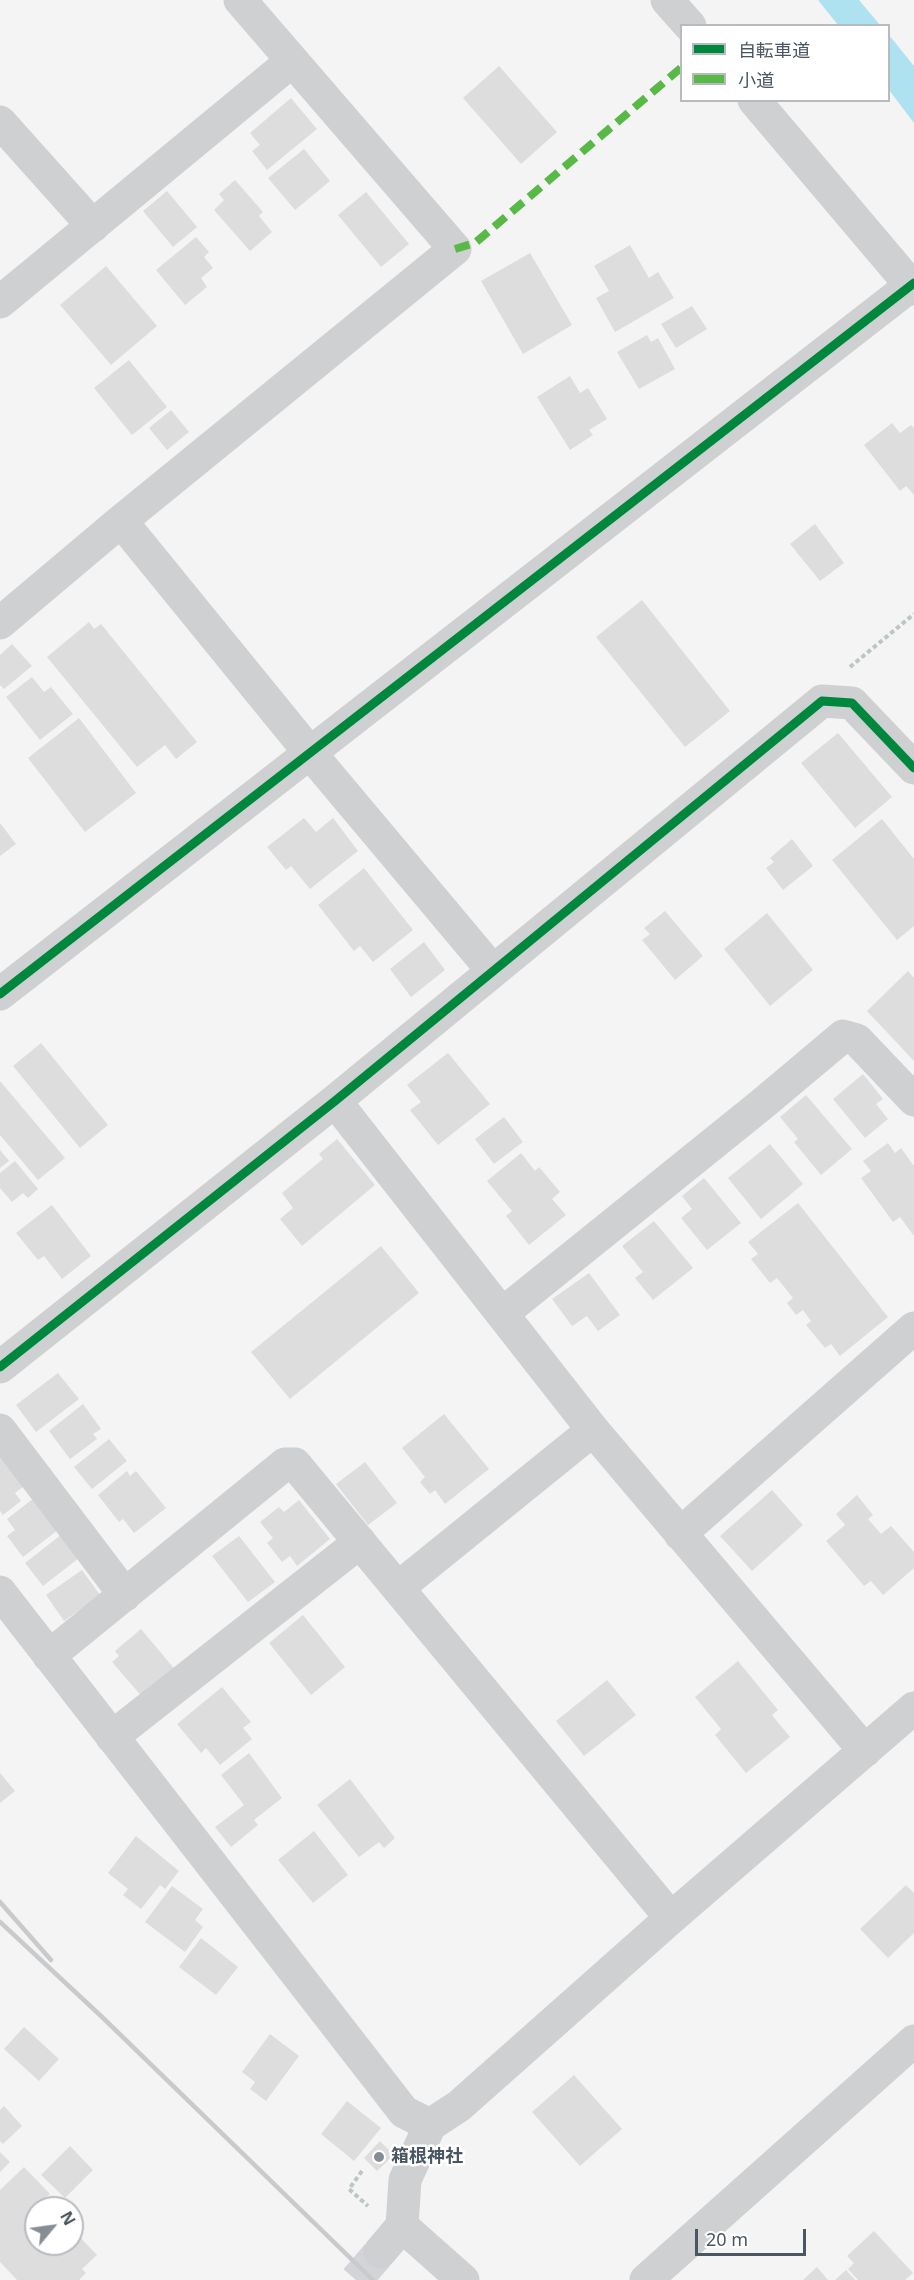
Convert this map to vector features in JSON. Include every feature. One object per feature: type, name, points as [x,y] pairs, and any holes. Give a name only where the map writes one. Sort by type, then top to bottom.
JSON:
[{"type":"street","points":[[0,623],[121,521],[455,249],[240,0]]},
{"type":"street","points":[[668,0],[688,24]]},
{"type":"street","points":[[0,302],[292,61]]},
{"type":"street","points":[[0,994],[913,286],[756,102]]},
{"type":"street","points":[[0,122],[93,226]]},
{"type":"street","points":[[121,521],[310,753],[493,971]]},
{"type":"street","points":[[0,1367],[335,1101],[822,701],[852,703],[914,768]]},
{"type":"street","points":[[503,1313],[843,1036],[857,1040],[914,1100]]},
{"type":"street","points":[[335,1101],[503,1313],[592,1430],[865,1751]]},
{"type":"street","points":[[680,1534],[914,1328]]},
{"type":"street","points":[[0,1430],[125,1594]]},
{"type":"street","points":[[399,1587],[592,1430]]},
{"type":"street","points":[[49,1656],[285,1464],[295,1464],[671,1918]]},
{"type":"street","points":[[112,1737],[360,1542]]},
{"type":"street","points":[[0,1592],[404,2112],[430,2125]]},
{"type":"street","points":[[380,2252],[402,2226],[405,2180],[430,2125],[459,2106],[671,1918],[914,1708]]},
{"type":"street","points":[[646,2280],[914,2041]]},
{"type":"street","points":[[402,2226],[463,2280]]},
{"type":"path","points":[[839,703],[847,669],[914,614]]},
{"type":"water","points":[[818,0],[859,0],[879,24],[837,24]]},
{"type":"water","points":[[890,36],[914,66],[914,123],[890,91]]},
{"type":"building","points":[[499,66],[557,132],[521,164],[463,98]]},
{"type":"building","points":[[291,98],[317,129],[267,170],[252,151],[260,145],[250,133]]},
{"type":"building","points":[[304,149],[330,181],[295,210],[268,178]]},
{"type":"building","points":[[235,180],[263,212],[259,216],[272,232],[250,251],[214,210],[224,200],[219,194]]},
{"type":"building","points":[[167,191],[197,227],[173,247],[143,211]]},
{"type":"building","points":[[366,192],[409,244],[381,267],[338,215]]},
{"type":"building","points":[[196,237],[209,252],[204,257],[213,268],[201,278],[207,287],[185,305],[156,270]]},
{"type":"building","points":[[630,245],[649,278],[658,272],[674,298],[615,332],[596,298],[609,291],[594,266]]},
{"type":"building","points":[[530,253],[572,325],[523,354],[481,281]]},
{"type":"building","points":[[106,266],[157,326],[111,365],[60,305]]},
{"type":"building","points":[[692,306],[707,329],[676,348],[661,324]]},
{"type":"building","points":[[647,335],[651,342],[658,338],[675,369],[639,389],[617,352]]},
{"type":"building","points":[[129,360],[167,407],[132,435],[94,388]]},
{"type":"building","points":[[570,376],[580,393],[588,388],[607,419],[589,430],[593,435],[570,450],[537,397]]},
{"type":"building","points":[[171,410],[189,432],[167,450],[149,428]]},
{"type":"building","points":[[892,423],[900,433],[911,425],[914,428],[914,495],[906,486],[900,491],[864,445]]},
{"type":"building","points":[[815,524],[844,563],[820,581],[790,544]]},
{"type":"building","points":[[642,600],[730,711],[685,747],[596,637]]},
{"type":"building","points":[[89,622],[94,629],[101,624],[197,742],[176,759],[165,745],[137,767],[47,657]]},
{"type":"building","points":[[12,644],[32,666],[4,689],[0,685],[0,655]]},
{"type":"building","points":[[32,677],[44,692],[51,687],[73,714],[40,740],[6,697]]},
{"type":"building","points":[[79,718],[136,793],[85,832],[28,758]]},
{"type":"building","points":[[838,733],[892,797],[855,828],[801,763]]},
{"type":"building","points":[[304,818],[316,832],[333,818],[358,851],[310,889],[291,866],[286,870],[267,847]]},
{"type":"building","points":[[882,819],[914,859],[914,926],[897,940],[832,860]]},
{"type":"building","points":[[0,823],[16,844],[0,856]]},
{"type":"building","points":[[792,839],[813,866],[783,890],[766,868],[774,862],[770,858]]},
{"type":"building","points":[[364,868],[413,930],[373,962],[360,946],[354,951],[318,905]]},
{"type":"building","points":[[665,911],[703,956],[675,980],[642,940],[650,934],[644,928]]},
{"type":"building","points":[[767,913],[813,970],[770,1006],[724,949]]},
{"type":"building","points":[[424,942],[445,970],[411,997],[390,969]]},
{"type":"building","points":[[908,971],[914,978],[914,1061],[867,1011]]},
{"type":"building","points":[[41,1043],[108,1125],[80,1148],[13,1066]]},
{"type":"building","points":[[448,1053],[490,1104],[438,1145],[410,1110],[421,1102],[407,1085]]},
{"type":"building","points":[[863,1074],[883,1099],[876,1104],[888,1119],[865,1138],[833,1099]]},
{"type":"building","points":[[0,1081],[65,1158],[38,1180],[0,1135]]},
{"type":"building","points":[[806,1095],[852,1149],[821,1175],[794,1142],[798,1139],[780,1117]]},
{"type":"building","points":[[504,1117],[523,1142],[494,1164],[475,1139]]},
{"type":"building","points":[[337,1139],[375,1185],[302,1246],[280,1219],[293,1208],[282,1193],[323,1159],[319,1154]]},
{"type":"building","points":[[888,1143],[895,1153],[901,1148],[914,1166],[914,1236],[900,1217],[893,1222],[861,1178],[871,1171],[863,1161]]},
{"type":"building","points":[[770,1144],[803,1184],[761,1219],[728,1178]]},
{"type":"building","points":[[0,1150],[9,1161],[0,1168]]},
{"type":"building","points":[[521,1153],[535,1171],[539,1167],[560,1192],[552,1199],[566,1215],[529,1245],[506,1216],[512,1211],[487,1181]]},
{"type":"building","points":[[15,1161],[38,1189],[28,1198],[23,1193],[12,1202],[0,1188],[0,1173]]},
{"type":"building","points":[[704,1178],[741,1223],[707,1250],[681,1218],[692,1209],[682,1196]]},
{"type":"building","points":[[798,1203],[888,1317],[840,1356],[831,1344],[825,1348],[806,1325],[811,1321],[803,1310],[796,1315],[787,1303],[793,1298],[777,1278],[770,1283],[751,1259],[758,1254],[748,1242]]},
{"type":"building","points":[[52,1205],[91,1256],[62,1279],[44,1256],[38,1260],[16,1233]]},
{"type":"building","points":[[654,1221],[693,1268],[653,1300],[635,1278],[643,1272],[622,1246]]},
{"type":"building","points":[[381,1246],[419,1293],[290,1399],[251,1352]]},
{"type":"building","points":[[589,1273],[620,1315],[598,1331],[587,1316],[572,1326],[552,1299]]},
{"type":"building","points":[[58,1373],[79,1399],[36,1432],[16,1405]]},
{"type":"building","points":[[83,1404],[101,1429],[93,1434],[97,1439],[70,1459],[49,1431]]},
{"type":"building","points":[[444,1414],[489,1469],[445,1504],[435,1490],[430,1494],[420,1482],[425,1477],[402,1448]]},
{"type":"building","points":[[109,1439],[127,1461],[92,1489],[74,1467]]},
{"type":"building","points":[[0,1455],[24,1486],[15,1493],[21,1501],[3,1515],[0,1511]]},
{"type":"building","points":[[365,1462],[397,1503],[368,1525],[336,1484]]},
{"type":"building","points":[[127,1471],[130,1476],[136,1471],[166,1508],[134,1533],[123,1519],[119,1522],[98,1495]]},
{"type":"building","points":[[772,1490],[803,1525],[752,1571],[720,1536]]},
{"type":"building","points":[[39,1494],[63,1526],[23,1557],[7,1536],[15,1530],[7,1519]]},
{"type":"building","points":[[857,1495],[873,1515],[868,1519],[881,1534],[891,1526],[914,1552],[914,1568],[883,1595],[871,1581],[864,1586],[826,1541],[845,1525],[836,1514]]},
{"type":"building","points":[[299,1500],[330,1539],[297,1566],[290,1556],[282,1562],[267,1543],[273,1538],[260,1522],[279,1507],[284,1512]]},
{"type":"building","points":[[66,1531],[84,1554],[43,1586],[25,1563]]},
{"type":"building","points":[[239,1536],[275,1582],[248,1602],[212,1556]]},
{"type":"building","points":[[82,1570],[100,1595],[64,1621],[46,1595]]},
{"type":"building","points":[[303,1615],[345,1667],[311,1695],[269,1643]]},
{"type":"building","points":[[141,1629],[177,1672],[144,1699],[112,1662],[119,1656],[115,1651]]},
{"type":"building","points":[[738,1661],[778,1710],[772,1715],[790,1737],[746,1773],[715,1735],[721,1729],[695,1697]]},
{"type":"building","points":[[607,1680],[636,1715],[584,1756],[556,1721]]},
{"type":"building","points":[[222,1687],[251,1722],[243,1728],[252,1739],[220,1765],[206,1748],[201,1753],[177,1724]]},
{"type":"building","points":[[249,1753],[282,1798],[254,1820],[258,1825],[231,1847],[215,1827],[244,1805],[221,1775]]},
{"type":"building","points":[[0,1773],[15,1791],[0,1803]]},
{"type":"building","points":[[350,1779],[395,1838],[384,1848],[379,1842],[359,1857],[317,1805]]},
{"type":"building","points":[[314,1831],[348,1875],[313,1903],[278,1860]]},
{"type":"building","points":[[136,1836],[179,1871],[165,1889],[160,1885],[141,1909],[123,1895],[128,1889],[108,1873]]},
{"type":"building","points":[[906,1885],[914,1893],[914,1933],[888,1958],[860,1929]]},
{"type":"building","points":[[172,1886],[203,1909],[195,1920],[203,1927],[185,1952],[145,1922]]},
{"type":"building","points":[[201,1938],[238,1967],[216,1995],[179,1967]]},
{"type":"building","points":[[24,2027],[59,2059],[39,2081],[4,2049]]},
{"type":"building","points":[[270,2034],[299,2056],[266,2101],[250,2089],[255,2082],[242,2072]]},
{"type":"building","points":[[574,2075],[622,2129],[580,2166],[532,2112]]},
{"type":"building","points":[[347,2101],[381,2128],[354,2161],[321,2134]]},
{"type":"building","points":[[4,2106],[22,2126],[3,2144],[0,2141],[0,2110]]},
{"type":"building","name":"箱根神社","points":[[380,2141],[394,2155],[377,2171],[364,2158]]},
{"type":"building","points":[[70,2146],[93,2170],[67,2196],[63,2196],[41,2175]]},
{"type":"building","points":[[0,2152],[10,2162],[0,2172]]},
{"type":"building","points":[[24,2167],[50,2194],[48,2196],[24,2196],[24,2256],[84,2256],[84,2241],[97,2255],[82,2269],[86,2273],[79,2280],[17,2280],[0,2262],[0,2190]]},
{"type":"building","points":[[874,2231],[913,2273],[905,2280],[858,2280],[848,2269],[854,2263],[847,2256]]},
{"type":"building","points":[[817,2267],[828,2280],[803,2280]]},
{"type":"building","points":[[846,2270],[855,2280],[835,2280]]},
{"type":"tunnel","points":[[356,2280],[380,2252]]},
{"type":"railway","points":[[0,1902],[51,1960]]},
{"type":"railway","points":[[0,1922],[101,2016],[373,2280]]},
{"type":"marked path","points":[[455,249],[475,243],[680,69]]},
{"type":"cycle path","points":[[0,994],[914,283]]},
{"type":"cycle path","points":[[0,1367],[335,1101],[822,701],[852,703],[914,768]]},
{"type":"place","name":"箱根神社","points":[[379,2157]]}]
